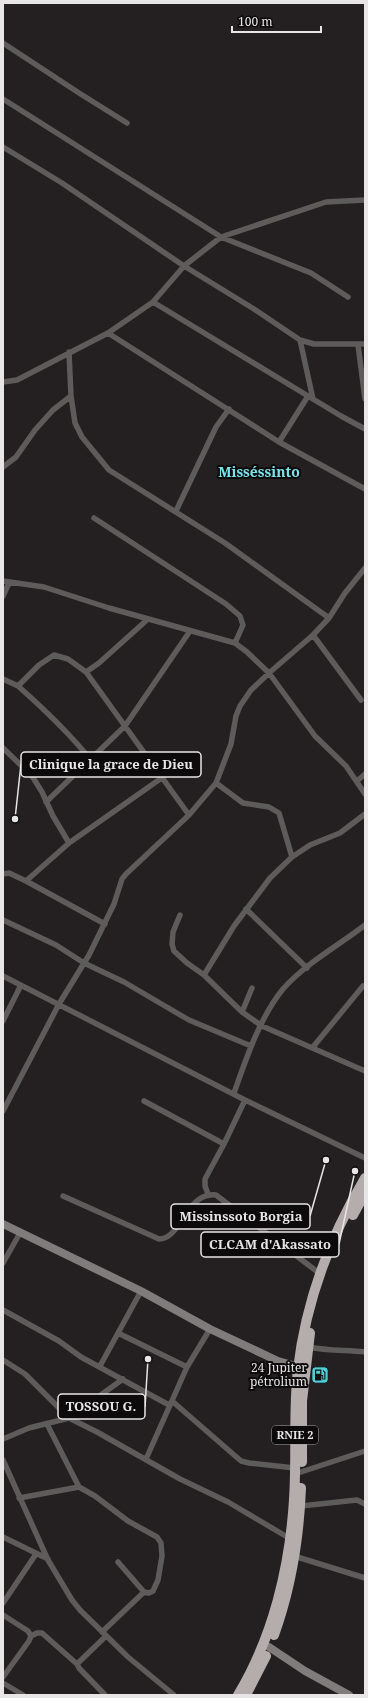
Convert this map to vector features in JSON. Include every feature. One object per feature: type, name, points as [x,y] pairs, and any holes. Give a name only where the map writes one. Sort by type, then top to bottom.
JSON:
[{"type":"highway","name":"RNIE 2","points":[[246,1695],[269,1647],[284,1600],[294,1556],[301,1506],[294,1411],[302,1368],[307,1319],[319,1273],[336,1232],[365,1178]]},
{"type":"highway","name":"RNIE 2","points":[[302,1368],[309,1347],[315,1311],[326,1273],[344,1232],[365,1193]]},
{"type":"highway","name":"RNIE 2","points":[[238,1695],[264,1645],[281,1586],[298,1470]]},
{"type":"street","points":[[3,43],[127,123]]},
{"type":"street","points":[[3,99],[221,237],[311,273],[348,297]]},
{"type":"street","points":[[3,148],[62,183],[184,266],[254,309],[300,340],[314,344],[365,344]]},
{"type":"street","points":[[3,382],[17,380],[108,333],[153,302],[184,266],[221,237],[326,202],[365,200]]},
{"type":"street","points":[[153,302],[365,429]]},
{"type":"street","points":[[108,333],[279,442],[365,489]]},
{"type":"street","points":[[300,340],[314,399]]},
{"type":"street","points":[[358,345],[365,399]]},
{"type":"street","points":[[69,352],[71,396],[75,423],[82,437],[109,470],[225,543],[329,618]]},
{"type":"street","points":[[3,467],[16,457],[35,430],[53,410],[71,396]]},
{"type":"street","points":[[279,442],[308,396]]},
{"type":"street","points":[[176,511],[216,427],[229,410]]},
{"type":"street","points":[[94,518],[226,604],[240,616],[243,626],[235,643]]},
{"type":"street","points":[[3,1111],[59,1004],[84,964],[105,924],[126,874],[189,815],[216,783],[232,744],[236,716],[240,706],[251,690],[313,635],[329,618],[344,593],[365,568]]},
{"type":"street","points":[[3,581],[44,587],[190,632],[235,643],[269,673],[315,736],[346,766],[365,794]]},
{"type":"street","points":[[3,596],[9,583]]},
{"type":"street","points":[[86,672],[99,663],[148,619]]},
{"type":"street","points":[[46,802],[125,726],[190,632]]},
{"type":"street","points":[[313,635],[361,700]]},
{"type":"street","points":[[18,686],[34,669],[54,655],[68,658],[86,672],[189,815]]},
{"type":"street","points":[[3,679],[18,686],[77,742],[91,760]]},
{"type":"street","points":[[3,748],[32,776],[69,843]]},
{"type":"street","points":[[357,782],[365,774]]},
{"type":"street","points":[[26,881],[69,843],[162,777]]},
{"type":"street","points":[[216,783],[243,802],[269,807],[279,813],[292,858]]},
{"type":"street","points":[[204,975],[246,909],[270,878],[292,858],[310,845],[340,833],[365,814]]},
{"type":"street","points":[[3,874],[9,873],[26,881],[105,924]]},
{"type":"street","points":[[246,909],[307,968]]},
{"type":"street","points":[[180,915],[173,932],[172,944],[174,951],[187,963],[204,975],[242,1012],[262,1026],[365,1071]]},
{"type":"street","points":[[3,920],[56,946],[84,964],[124,982],[189,1020],[251,1046]]},
{"type":"street","points":[[234,1093],[251,1046],[280,994],[307,968],[365,925]]},
{"type":"street","points":[[3,976],[234,1093],[245,1100],[365,1158]]},
{"type":"street","points":[[3,1021],[21,985]]},
{"type":"street","points":[[312,1047],[363,986]]},
{"type":"street","points":[[242,1012],[252,988]]},
{"type":"street","points":[[208,1194],[205,1186],[205,1179],[245,1100]]},
{"type":"street","points":[[144,1101],[224,1144]]},
{"type":"street","points":[[63,1196],[164,1239],[172,1234],[191,1206],[208,1194],[216,1195],[319,1273]]},
{"type":"street","points":[[3,1224],[141,1291],[210,1329],[278,1361],[302,1368]]},
{"type":"street","points":[[3,1263],[20,1232]]},
{"type":"street","points":[[100,1366],[141,1291]]},
{"type":"street","points":[[3,1310],[59,1341],[74,1352],[171,1403],[241,1461],[298,1470],[365,1451]]},
{"type":"street","points":[[146,1459],[186,1367],[210,1329]]},
{"type":"street","points":[[118,1333],[186,1367]]},
{"type":"street","points":[[309,1347],[322,1350],[336,1349],[365,1352]]},
{"type":"street","points":[[3,1360],[25,1374],[69,1418],[228,1502],[289,1538]]},
{"type":"street","points":[[3,1439],[29,1428],[69,1418],[123,1379]]},
{"type":"street","points":[[47,1424],[79,1487],[95,1496],[128,1521],[157,1537],[161,1543],[161,1567],[154,1591],[149,1593],[144,1592],[118,1562]]},
{"type":"street","points":[[3,1460],[48,1560],[72,1600],[128,1657],[174,1695]]},
{"type":"street","points":[[19,1498],[79,1487]]},
{"type":"street","points":[[301,1506],[357,1500],[365,1504]]},
{"type":"street","points":[[3,1538],[48,1560]]},
{"type":"street","points":[[3,1603],[36,1554]]},
{"type":"street","points":[[294,1556],[365,1578]]},
{"type":"street","points":[[77,1664],[144,1592]]},
{"type":"street","points":[[3,1614],[28,1631],[31,1636]]},
{"type":"street","points":[[3,1677],[31,1636],[37,1633],[42,1633],[77,1664],[105,1695]]},
{"type":"street","points":[[269,1647],[340,1693],[349,1695]]},
{"type":"street","points":[[3,1683],[23,1695]]},
{"type":"place","name":"Clinique la grace de Dieu","points":[[15,819]]},
{"type":"place","name":"Missinssoto Borgia","points":[[326,1160]]},
{"type":"place","name":"CLCAM d'Akassato","points":[[355,1171]]},
{"type":"place","name":"TOSSOU G.","points":[[148,1359]]},
{"type":"place","name":"24 Jupiter pétrolium","points":[[320,1375]]},
{"type":"district","name":"Misséssinto","points":[[259,472]]}]
